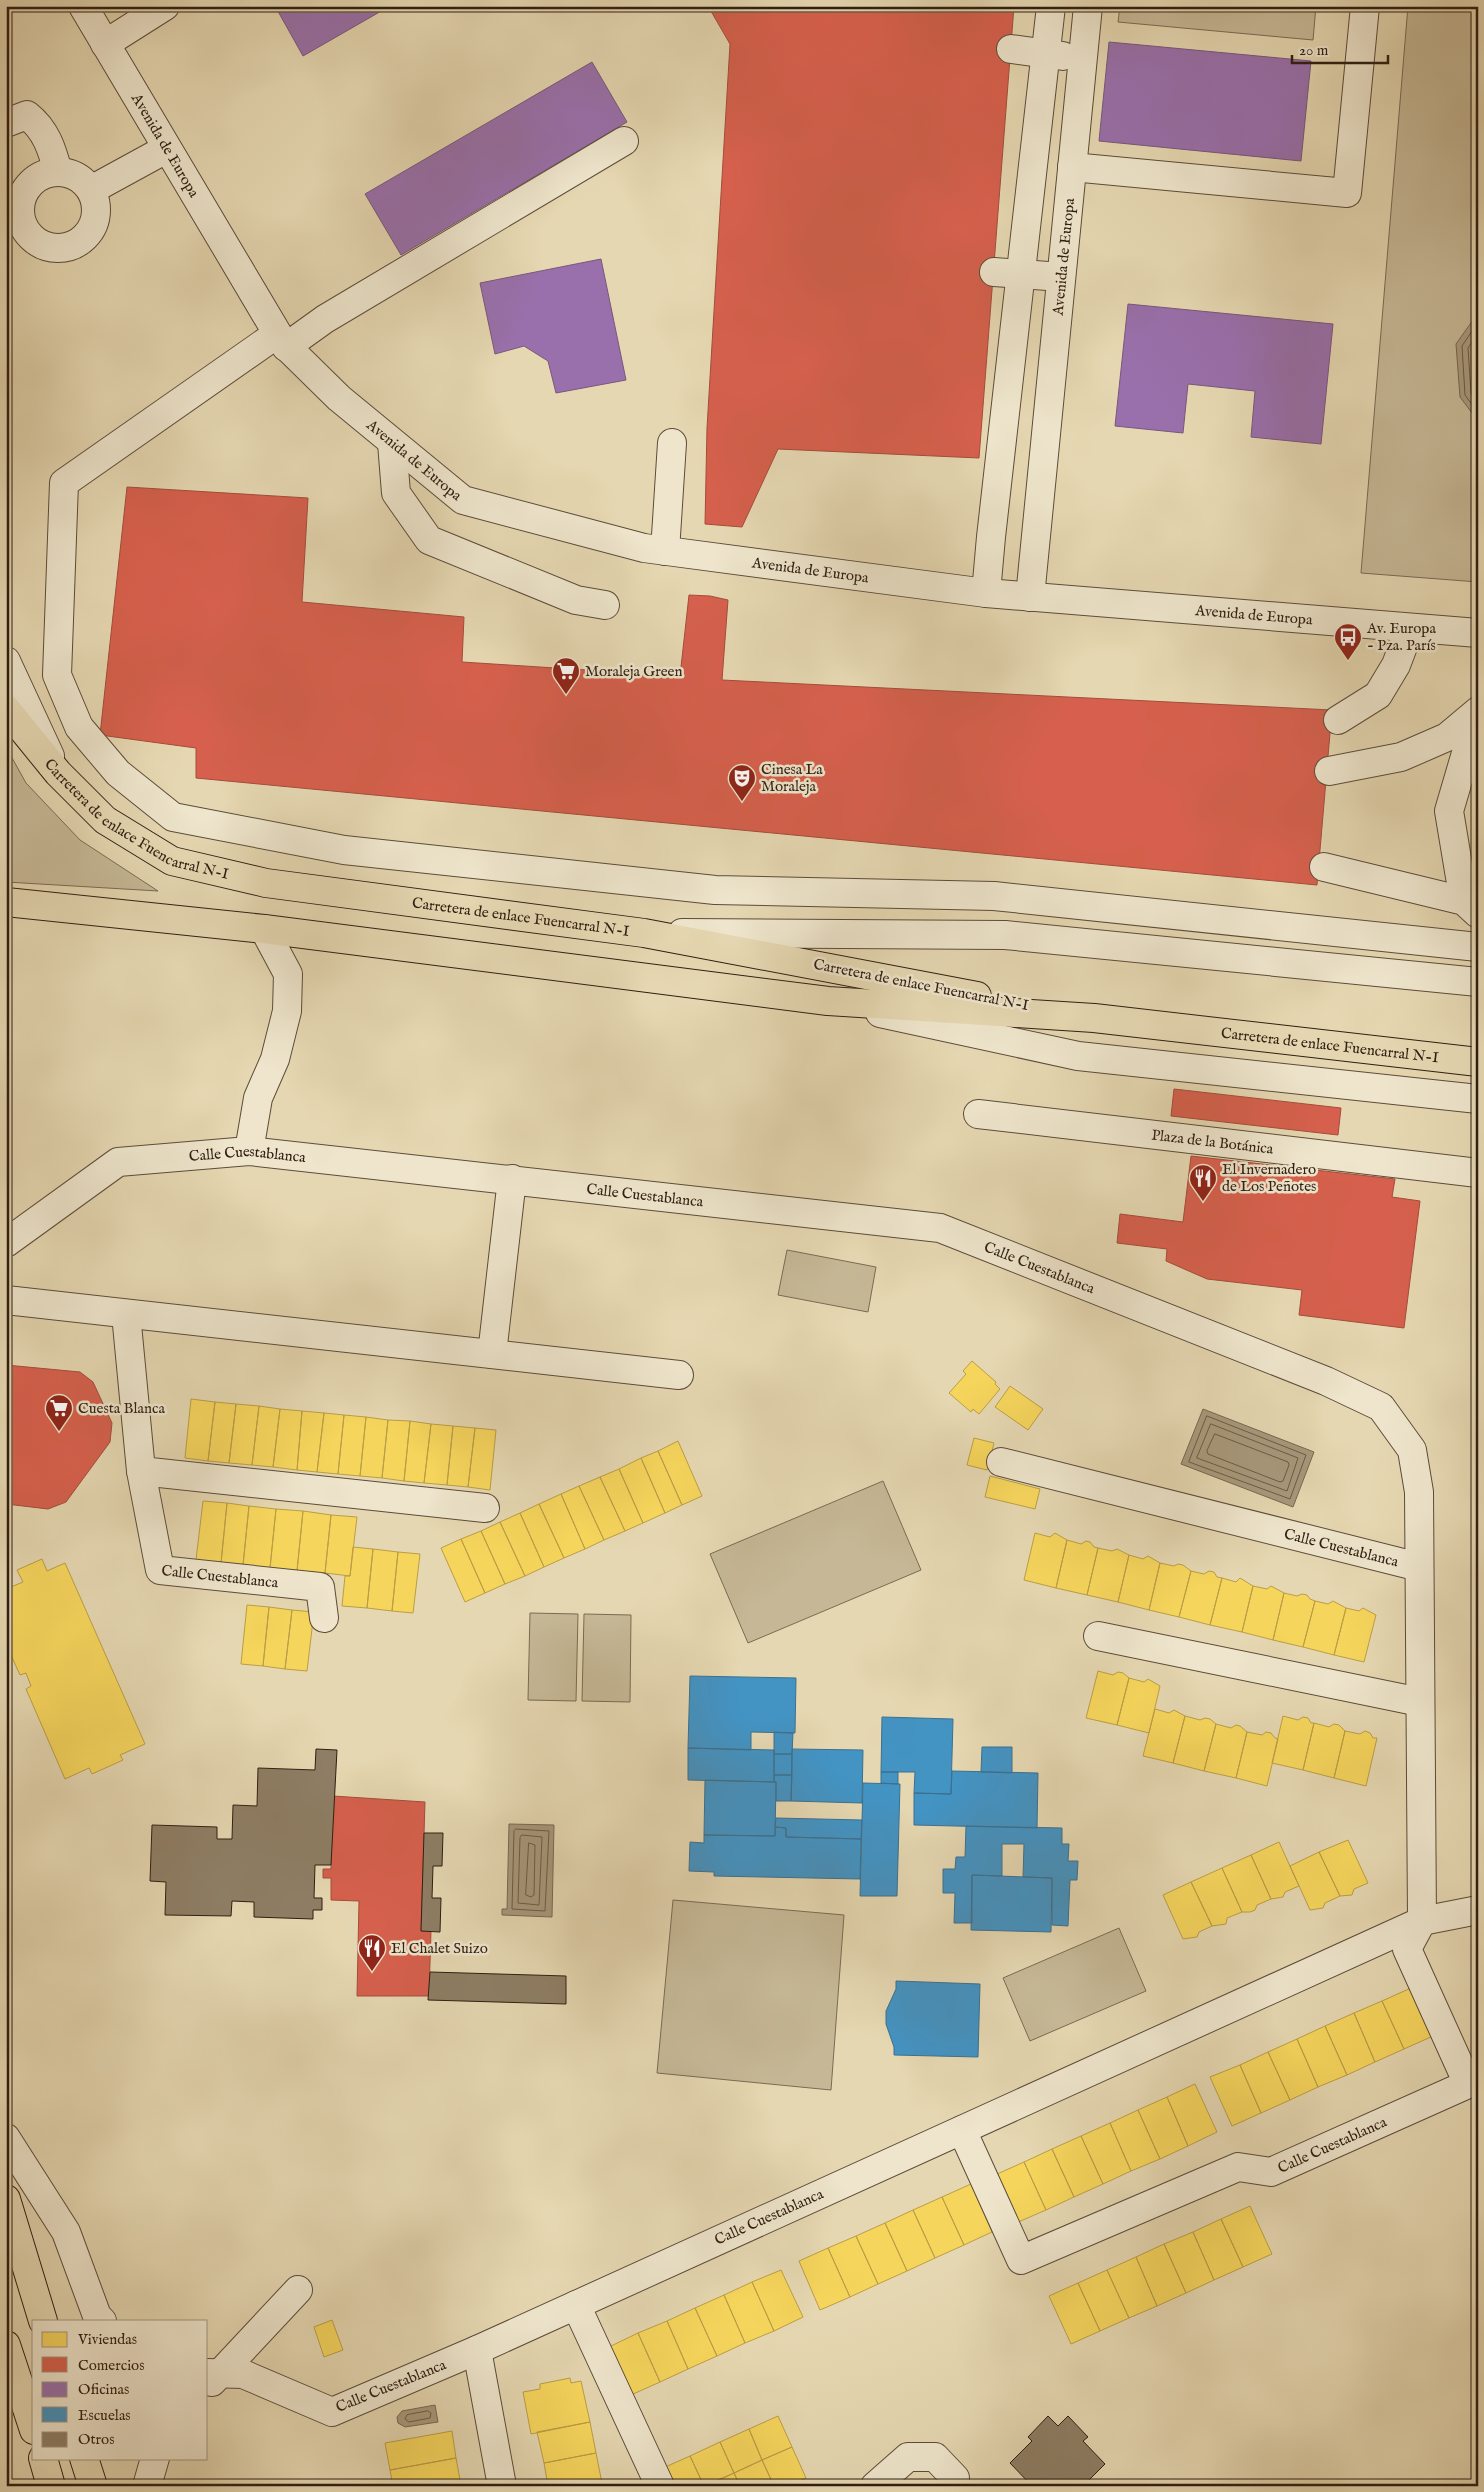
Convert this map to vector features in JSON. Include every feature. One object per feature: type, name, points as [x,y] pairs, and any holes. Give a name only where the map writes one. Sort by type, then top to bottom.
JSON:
[{"type":"main road","name":"Carretera de enlace Fuencarral N-I","points":[[6,709],[58,773],[105,820],[172,860],[266,883],[644,933],[1094,1018]]},
{"type":"main road","name":"Carretera de enlace Fuencarral N-I","points":[[6,902],[264,928],[828,1001],[1094,1018],[1478,1062]]},
{"type":"main road","points":[[6,2199],[43,2320]]},
{"type":"main road","points":[[6,2345],[32,2424]]},
{"type":"main road","points":[[44,2460],[51,2486]]},
{"type":"main road","points":[[85,2460],[93,2486]]},
{"type":"street","name":"Avenida de Europa","points":[[83,6],[166,149],[282,341],[339,398],[463,500],[644,548],[665,551],[986,593],[1478,633]]},
{"type":"street","points":[[105,44],[165,6]]},
{"type":"street","points":[[986,593],[1007,273],[1045,52],[1051,6]]},
{"type":"street","name":"Avenida de Europa","points":[[1030,597],[1088,6]]},
{"type":"street","points":[[1072,167],[1346,193],[1365,6]]},
{"type":"street","points":[[1011,49],[1045,52],[1082,60]]},
{"type":"street","points":[[6,124],[27,115],[38,124],[52,147],[58,172]]},
{"type":"street","points":[[624,141],[325,319],[282,341],[64,483],[57,675],[79,727],[118,773],[172,817],[344,850],[716,890],[994,896],[1478,947]]},
{"type":"street","points":[[91,190],[166,149]]},
{"type":"street","points":[[58,172],[71,174],[82,180],[91,190],[96,202],[93,226],[76,244],[63,248],[39,243],[30,236],[23,225],[20,213],[21,200],[26,189],[34,180],[45,174],[58,172]]},
{"type":"street","points":[[1007,273],[1061,277]]},
{"type":"street","points":[[392,443],[396,493],[429,540],[576,600],[605,605]]},
{"type":"street","points":[[665,551],[672,443]]},
{"type":"street","points":[[1338,720],[1378,695],[1396,665],[1410,628]]},
{"type":"street","points":[[6,661],[58,773]]},
{"type":"street","points":[[1329,772],[1401,758],[1447,737],[1478,712]]},
{"type":"street","points":[[1324,867],[1471,908],[1449,811],[1478,712]]},
{"type":"street","points":[[249,1150],[258,1098],[275,1059],[287,1011],[288,974],[264,928]]},
{"type":"street","points":[[644,933],[1004,935],[1478,982]]},
{"type":"street","points":[[828,1001],[1078,1056],[1478,1099]]},
{"type":"street","name":"Plaza de la Botánica","points":[[978,1114],[1478,1173]]},
{"type":"street","name":"Calle Cuestablanca","points":[[6,1243],[118,1162],[249,1150],[940,1228],[1326,1381],[1381,1407],[1412,1450],[1419,1492],[1422,1921],[1407,1950],[1468,2084],[1271,2172],[1238,2167],[1021,2260],[962,2130]]},
{"type":"street","points":[[492,1354],[512,1179]]},
{"type":"street","points":[[6,1300],[679,1375]]},
{"type":"street","name":"Calle Cuestablanca","points":[[126,1314],[141,1471],[160,1570],[320,1587],[324,1618]]},
{"type":"street","name":"Calle Cuestablanca","points":[[1001,1462],[1419,1567]]},
{"type":"street","points":[[141,1471],[485,1508]]},
{"type":"street","points":[[1098,1636],[1420,1702]]},
{"type":"street","name":"Calle Cuestablanca","points":[[211,2378],[242,2374],[332,2412],[477,2350],[1422,1921],[1478,1910]]},
{"type":"street","points":[[6,2138],[66,2232],[97,2316],[101,2320]]},
{"type":"street","points":[[211,2378],[298,2290]]},
{"type":"street","points":[[576,2305],[660,2486]]},
{"type":"street","points":[[477,2350],[502,2486]]},
{"type":"street","points":[[875,2486],[908,2457],[935,2457],[955,2478],[955,2486]]},
{"type":"street","points":[[147,2486],[155,2460]]},
{"type":"shaded area","points":[[1120,6],[1316,6],[1313,40],[1118,22]]},
{"type":"shaded area","points":[[1408,6],[1478,6],[1478,582],[1361,573]]},
{"type":"shaded area","points":[[6,747],[26,783],[80,840],[158,891],[6,882]]},
{"type":"shaded area","points":[[787,1250],[876,1267],[868,1312],[778,1295]]},
{"type":"shaded area","points":[[883,1481],[921,1570],[748,1643],[710,1554]]},
{"type":"shaded area","points":[[530,1613],[578,1614],[576,1701],[528,1700]]},
{"type":"shaded area","points":[[584,1614],[631,1615],[630,1702],[582,1701]]},
{"type":"shaded area","points":[[673,1900],[844,1915],[831,2090],[657,2073]]},
{"type":"shaded area","points":[[1119,1928],[1146,1991],[1030,2041],[1003,1978]]},
{"type":"water","points":[[1478,313],[1478,421],[1460,397],[1456,344]]},
{"type":"water","points":[[1203,1409],[1314,1452],[1293,1507],[1181,1464]]},
{"type":"water","points":[[509,1824],[554,1825],[552,1917],[502,1915],[502,1909],[507,1909]]},
{"type":"water","points":[[435,2405],[438,2422],[405,2427],[398,2423],[397,2417],[402,2411]]},
{"type":"building: Viviendas","points":[[972,1361],[996,1382],[995,1384],[1000,1389],[979,1414],[973,1409],[971,1412],[949,1393],[966,1374],[963,1371]]},
{"type":"building: Viviendas","points":[[1010,1386],[1043,1409],[1028,1430],[995,1407]]},
{"type":"building: Viviendas","points":[[191,1399],[215,1402],[208,1461],[185,1458]]},
{"type":"building: Viviendas","points":[[215,1402],[236,1404],[229,1463],[208,1461]]},
{"type":"building: Viviendas","points":[[236,1404],[259,1406],[252,1465],[229,1463]]},
{"type":"building: Viviendas","points":[[259,1406],[280,1409],[273,1467],[252,1465]]},
{"type":"building: Viviendas","points":[[280,1409],[302,1411],[297,1470],[273,1467]]},
{"type":"building: Viviendas","points":[[302,1411],[324,1413],[317,1472],[297,1470]]},
{"type":"building: Viviendas","points":[[324,1413],[344,1415],[338,1474],[317,1472]]},
{"type":"building: Viviendas","points":[[344,1415],[366,1417],[360,1476],[338,1474]]},
{"type":"building: Viviendas","points":[[366,1417],[388,1420],[382,1478],[360,1476]]},
{"type":"building: Viviendas","points":[[388,1420],[410,1421],[404,1481],[382,1478]]},
{"type":"building: Viviendas","points":[[410,1421],[431,1424],[424,1483],[404,1481]]},
{"type":"building: Viviendas","points":[[431,1424],[453,1426],[447,1485],[424,1483]]},
{"type":"building: Viviendas","points":[[453,1426],[475,1428],[468,1487],[447,1485]]},
{"type":"building: Viviendas","points":[[475,1428],[496,1430],[490,1490],[468,1487]]},
{"type":"building: Viviendas","points":[[974,1438],[994,1443],[987,1470],[967,1465]]},
{"type":"building: Viviendas","points":[[678,1441],[702,1496],[682,1505],[658,1451]]},
{"type":"building: Viviendas","points":[[658,1451],[682,1505],[665,1513],[641,1458]]},
{"type":"building: Viviendas","points":[[641,1458],[665,1513],[643,1523],[619,1469]]},
{"type":"building: Viviendas","points":[[619,1469],[643,1523],[625,1531],[600,1477]]},
{"type":"building: Viviendas","points":[[990,1476],[1040,1489],[1035,1509],[985,1497]]},
{"type":"building: Viviendas","points":[[600,1477],[625,1531],[604,1540],[579,1486]]},
{"type":"building: Viviendas","points":[[579,1486],[604,1540],[585,1549],[561,1494]]},
{"type":"building: Viviendas","points":[[561,1494],[585,1549],[564,1558],[539,1504]]},
{"type":"building: Viviendas","points":[[203,1501],[227,1503],[221,1563],[196,1560]]},
{"type":"building: Viviendas","points":[[227,1503],[249,1506],[243,1565],[221,1563]]},
{"type":"building: Viviendas","points":[[539,1504],[564,1558],[544,1567],[520,1513]]},
{"type":"building: Viviendas","points":[[249,1506],[276,1509],[270,1568],[243,1565]]},
{"type":"building: Viviendas","points":[[276,1509],[303,1511],[297,1571],[270,1568]]},
{"type":"building: Viviendas","points":[[303,1511],[331,1515],[325,1573],[297,1571]]},
{"type":"building: Viviendas","points":[[520,1513],[544,1567],[525,1576],[500,1522]]},
{"type":"building: Viviendas","points":[[331,1515],[357,1517],[350,1576],[325,1573]]},
{"type":"building: Viviendas","points":[[500,1522],[525,1576],[505,1584],[481,1531]]},
{"type":"building: Viviendas","points":[[481,1531],[505,1584],[485,1593],[461,1539]]},
{"type":"building: Viviendas","points":[[1035,1533],[1050,1537],[1055,1533],[1067,1540],[1056,1588],[1024,1580]]},
{"type":"building: Viviendas","points":[[461,1539],[485,1593],[465,1602],[441,1548]]},
{"type":"building: Viviendas","points":[[1067,1540],[1081,1544],[1086,1541],[1090,1542],[1094,1547],[1098,1548],[1087,1595],[1056,1588]]},
{"type":"building: Viviendas","points":[[353,1547],[373,1549],[367,1608],[342,1606],[345,1576],[350,1576]]},
{"type":"building: Viviendas","points":[[1098,1548],[1112,1551],[1117,1549],[1129,1555],[1118,1602],[1087,1595]]},
{"type":"building: Viviendas","points":[[373,1549],[398,1552],[392,1611],[367,1608]]},
{"type":"building: Viviendas","points":[[398,1552],[420,1554],[413,1613],[392,1611]]},
{"type":"building: Viviendas","points":[[1129,1555],[1143,1559],[1148,1556],[1160,1563],[1149,1610],[1118,1602]]},
{"type":"building: Viviendas","points":[[42,1559],[47,1571],[65,1563],[145,1744],[120,1755],[123,1760],[92,1774],[89,1768],[65,1779],[26,1689],[31,1686],[26,1673],[20,1675],[6,1644],[6,1589],[23,1582],[17,1570]]},
{"type":"building: Viviendas","points":[[1160,1563],[1174,1566],[1178,1564],[1183,1565],[1191,1571],[1179,1617],[1149,1610]]},
{"type":"building: Viviendas","points":[[1191,1571],[1204,1574],[1209,1571],[1214,1572],[1217,1577],[1222,1578],[1210,1625],[1179,1617]]},
{"type":"building: Viviendas","points":[[1222,1578],[1236,1582],[1240,1578],[1253,1586],[1242,1632],[1210,1625]]},
{"type":"building: Viviendas","points":[[1253,1586],[1267,1589],[1271,1586],[1284,1593],[1273,1640],[1242,1632]]},
{"type":"building: Viviendas","points":[[1284,1593],[1297,1596],[1307,1595],[1315,1601],[1303,1647],[1273,1640]]},
{"type":"building: Viviendas","points":[[1315,1601],[1328,1604],[1333,1601],[1346,1608],[1334,1655],[1303,1647]]},
{"type":"building: Viviendas","points":[[247,1605],[269,1607],[263,1666],[241,1664]]},
{"type":"building: Viviendas","points":[[269,1607],[292,1610],[285,1669],[263,1666]]},
{"type":"building: Viviendas","points":[[1346,1608],[1359,1611],[1363,1608],[1376,1615],[1364,1662],[1334,1655]]},
{"type":"building: Viviendas","points":[[292,1610],[314,1612],[307,1671],[285,1669]]},
{"type":"building: Viviendas","points":[[1098,1671],[1113,1675],[1118,1672],[1123,1673],[1129,1678],[1117,1725],[1086,1718]]},
{"type":"building: Viviendas","points":[[1129,1678],[1144,1682],[1148,1679],[1160,1686],[1149,1733],[1117,1725]]},
{"type":"building: Viviendas","points":[[1155,1709],[1169,1713],[1174,1710],[1185,1716],[1173,1763],[1143,1756]]},
{"type":"building: Viviendas","points":[[1185,1716],[1200,1720],[1210,1719],[1216,1724],[1204,1771],[1173,1763]]},
{"type":"building: Viviendas","points":[[1283,1716],[1298,1720],[1303,1717],[1308,1718],[1311,1723],[1314,1723],[1303,1770],[1272,1763]]},
{"type":"building: Viviendas","points":[[1314,1723],[1329,1727],[1334,1724],[1339,1725],[1345,1731],[1334,1778],[1303,1770]]},
{"type":"building: Viviendas","points":[[1216,1724],[1231,1728],[1236,1725],[1240,1726],[1247,1732],[1236,1778],[1204,1771]]},
{"type":"building: Viviendas","points":[[1345,1731],[1360,1734],[1365,1731],[1370,1733],[1373,1738],[1377,1738],[1366,1786],[1334,1778]]},
{"type":"building: Viviendas","points":[[1247,1732],[1262,1735],[1266,1732],[1271,1733],[1278,1739],[1267,1786],[1236,1778]]},
{"type":"building: Viviendas","points":[[1348,1840],[1368,1883],[1354,1889],[1352,1895],[1340,1896],[1319,1852]]},
{"type":"building: Viviendas","points":[[1279,1842],[1299,1886],[1285,1892],[1283,1897],[1271,1899],[1251,1855]]},
{"type":"building: Viviendas","points":[[1319,1852],[1340,1896],[1325,1903],[1323,1908],[1310,1910],[1290,1866]]},
{"type":"building: Viviendas","points":[[1251,1855],[1271,1899],[1257,1905],[1255,1910],[1242,1912],[1222,1868]]},
{"type":"building: Viviendas","points":[[1222,1868],[1242,1912],[1227,1918],[1226,1924],[1212,1926],[1191,1882]]},
{"type":"building: Viviendas","points":[[1191,1882],[1212,1926],[1199,1932],[1197,1937],[1183,1939],[1163,1895]]},
{"type":"building: Viviendas","points":[[1411,1988],[1433,2036],[1404,2049],[1382,2001]]},
{"type":"building: Viviendas","points":[[1382,2001],[1404,2049],[1375,2062],[1354,2013]]},
{"type":"building: Viviendas","points":[[1354,2013],[1375,2062],[1347,2075],[1325,2026]]},
{"type":"building: Viviendas","points":[[1325,2026],[1347,2075],[1318,2087],[1297,2039]]},
{"type":"building: Viviendas","points":[[1297,2039],[1318,2087],[1290,2100],[1268,2052]]},
{"type":"building: Viviendas","points":[[1268,2052],[1290,2100],[1261,2113],[1240,2065]]},
{"type":"building: Viviendas","points":[[1240,2065],[1261,2113],[1232,2126],[1210,2077]]},
{"type":"building: Viviendas","points":[[1195,2084],[1217,2132],[1188,2146],[1167,2097]]},
{"type":"building: Viviendas","points":[[1167,2097],[1188,2146],[1160,2159],[1138,2110]]},
{"type":"building: Viviendas","points":[[1138,2110],[1160,2159],[1131,2171],[1110,2123]]},
{"type":"building: Viviendas","points":[[1110,2123],[1131,2171],[1103,2184],[1081,2136]]},
{"type":"building: Viviendas","points":[[1081,2136],[1103,2184],[1074,2197],[1052,2149]]},
{"type":"building: Viviendas","points":[[1052,2149],[1074,2197],[1046,2210],[1024,2162]]},
{"type":"building: Viviendas","points":[[1024,2162],[1046,2210],[1016,2223],[995,2175]]},
{"type":"building: Viviendas","points":[[971,2184],[992,2232],[964,2245],[942,2197]]},
{"type":"building: Viviendas","points":[[942,2197],[964,2245],[935,2258],[913,2210]]},
{"type":"building: Viviendas","points":[[1250,2206],[1272,2254],[1243,2267],[1221,2219]]},
{"type":"building: Viviendas","points":[[913,2210],[935,2258],[907,2271],[885,2223]]},
{"type":"building: Viviendas","points":[[1221,2219],[1243,2267],[1214,2280],[1193,2232]]},
{"type":"building: Viviendas","points":[[885,2223],[907,2271],[878,2284],[856,2236]]},
{"type":"building: Viviendas","points":[[1193,2232],[1214,2280],[1186,2293],[1164,2244]]},
{"type":"building: Viviendas","points":[[856,2236],[878,2284],[850,2297],[828,2248]]},
{"type":"building: Viviendas","points":[[1164,2244],[1186,2293],[1157,2306],[1136,2257]]},
{"type":"building: Viviendas","points":[[828,2248],[850,2297],[820,2310],[799,2261]]},
{"type":"building: Viviendas","points":[[1136,2257],[1157,2306],[1129,2318],[1107,2270]]},
{"type":"building: Viviendas","points":[[781,2270],[803,2317],[774,2331],[752,2282]]},
{"type":"building: Viviendas","points":[[1107,2270],[1129,2318],[1100,2331],[1078,2283]]},
{"type":"building: Viviendas","points":[[752,2282],[774,2331],[745,2343],[724,2295]]},
{"type":"building: Viviendas","points":[[1078,2283],[1100,2331],[1071,2344],[1049,2296]]},
{"type":"building: Viviendas","points":[[724,2295],[745,2343],[717,2356],[695,2308]]},
{"type":"building: Viviendas","points":[[695,2308],[717,2356],[688,2369],[667,2321]]},
{"type":"building: Viviendas","points":[[332,2320],[343,2350],[324,2357],[314,2327]]},
{"type":"building: Viviendas","points":[[667,2321],[688,2369],[660,2382],[638,2333]]},
{"type":"building: Viviendas","points":[[638,2333],[660,2382],[631,2395],[609,2347]]},
{"type":"building: Viviendas","points":[[570,2378],[571,2383],[581,2381],[590,2422],[531,2434],[523,2392],[540,2389],[540,2384]]},
{"type":"building: Viviendas","points":[[778,2416],[792,2447],[762,2460],[749,2429]]},
{"type":"building: Viviendas","points":[[590,2422],[596,2453],[544,2463],[537,2432]]},
{"type":"building: Viviendas","points":[[749,2429],[762,2460],[734,2473],[720,2442]]},
{"type":"building: Viviendas","points":[[452,2431],[456,2458],[390,2470],[385,2443]]},
{"type":"building: Viviendas","points":[[720,2442],[734,2473],[704,2486],[690,2456]]},
{"type":"building: Viviendas","points":[[792,2447],[806,2478],[788,2486],[774,2486],[762,2460]]},
{"type":"building: Viviendas","points":[[596,2453],[602,2483],[590,2486],[548,2486],[544,2463]]},
{"type":"building: Viviendas","points":[[690,2456],[704,2486],[671,2486],[663,2468]]},
{"type":"building: Viviendas","points":[[456,2458],[461,2485],[393,2486],[390,2470]]},
{"type":"building: Viviendas","points":[[762,2460],[774,2486],[740,2486],[734,2473]]},
{"type":"building: Viviendas","points":[[734,2473],[740,2486],[706,2486]]},
{"type":"building: Comercios","points":[[708,6],[1014,6],[979,458],[778,449],[742,527],[705,524],[707,428],[730,44]]},
{"type":"building: Comercios","name":"Moraleja Green","points":[[127,487],[308,498],[302,602],[464,617],[462,662],[680,676],[689,595],[710,596],[728,600],[722,680],[1332,710],[1317,885],[196,778],[196,748],[100,735]]},
{"type":"building: Comercios","points":[[1174,1089],[1341,1108],[1338,1135],[1171,1116]]},
{"type":"building: Comercios","points":[[1191,1156],[1395,1179],[1392,1197],[1420,1201],[1404,1328],[1299,1315],[1302,1290],[1207,1279],[1166,1261],[1167,1249],[1117,1243],[1120,1214],[1183,1222]]},
{"type":"building: Comercios","name":"Cuesta Blanca","points":[[6,1365],[80,1372],[93,1382],[112,1423],[110,1442],[66,1502],[48,1509],[6,1504]]},
{"type":"building: Comercios","points":[[333,1796],[425,1802],[421,1931],[431,1931],[429,1996],[357,1996],[359,1901],[331,1900],[331,1878],[323,1878],[323,1869],[331,1869]]},
{"type":"building: Oficinas","points":[[275,6],[390,6],[303,56]]},
{"type":"building: Oficinas","points":[[1109,42],[1311,61],[1301,161],[1099,141]]},
{"type":"building: Oficinas","points":[[592,62],[627,122],[401,255],[365,194]]},
{"type":"building: Oficinas","points":[[601,259],[626,380],[556,393],[548,361],[524,346],[495,354],[480,283]]},
{"type":"building: Oficinas","points":[[1128,304],[1333,324],[1321,444],[1251,437],[1255,391],[1188,384],[1183,433],[1115,426]]},
{"type":"building: Escuelas","points":[[690,1676],[796,1678],[795,1733],[751,1732],[751,1750],[688,1748]]},
{"type":"building: Escuelas","points":[[882,1717],[953,1719],[951,1794],[914,1793],[915,1772],[881,1772]]},
{"type":"building: Escuelas","points":[[774,1732],[793,1733],[792,1754],[774,1754]]},
{"type":"building: Escuelas","points":[[982,1747],[1012,1747],[1012,1773],[981,1772]]},
{"type":"building: Escuelas","points":[[688,1748],[774,1750],[774,1782],[688,1780]]},
{"type":"building: Escuelas","points":[[792,1749],[863,1750],[862,1803],[791,1801]]},
{"type":"building: Escuelas","points":[[774,1754],[792,1754],[792,1775],[774,1775]]},
{"type":"building: Escuelas","points":[[952,1771],[1038,1773],[1037,1828],[914,1825],[914,1793],[951,1794]]},
{"type":"building: Escuelas","points":[[881,1772],[898,1772],[898,1784],[881,1783]]},
{"type":"building: Escuelas","points":[[774,1775],[792,1775],[791,1801],[776,1801]]},
{"type":"building: Escuelas","points":[[705,1780],[776,1782],[775,1836],[704,1835]]},
{"type":"building: Escuelas","points":[[863,1783],[900,1784],[897,1896],[860,1896]]},
{"type":"building: Escuelas","points":[[776,1818],[862,1820],[861,1839],[786,1837],[786,1828],[775,1827]]},
{"type":"building: Escuelas","points":[[966,1826],[1062,1828],[1062,1844],[1069,1844],[1068,1861],[1078,1861],[1077,1880],[1070,1880],[1068,1926],[1052,1925],[1052,1878],[1023,1877],[1024,1844],[1002,1844],[1002,1876],[972,1875],[972,1923],[954,1923],[955,1893],[943,1893],[943,1869],[955,1869],[956,1857],[965,1857]]},
{"type":"building: Escuelas","points":[[775,1827],[786,1828],[786,1837],[861,1839],[860,1879],[714,1876],[714,1872],[689,1871],[690,1842],[704,1843],[704,1835],[775,1836]]},
{"type":"building: Escuelas","points":[[972,1875],[1052,1878],[1051,1932],[971,1930]]},
{"type":"building: Escuelas","points":[[896,1981],[980,1984],[978,2057],[894,2055],[894,2047],[886,2024],[886,2011],[896,1989]]},
{"type":"building: Otros","points":[[316,1749],[337,1750],[331,1865],[315,1865],[314,1898],[322,1898],[322,1910],[313,1910],[313,1919],[254,1917],[254,1902],[232,1901],[231,1916],[165,1915],[166,1882],[150,1881],[152,1825],[217,1827],[217,1839],[232,1839],[233,1805],[257,1806],[258,1768],[315,1770]]},
{"type":"building: Otros","points":[[424,1833],[443,1833],[442,1866],[433,1866],[432,1898],[441,1898],[440,1932],[421,1931]]},
{"type":"building: Otros","points":[[430,1972],[566,1976],[566,2004],[428,2000]]},
{"type":"building: Otros","points":[[1048,2416],[1058,2426],[1068,2416],[1088,2437],[1083,2441],[1105,2464],[1083,2486],[1032,2486],[1010,2463],[1032,2441],[1028,2437]]},
{"type":"place","name":"Av. Europa - Pza. París","points":[[1348,661]]},
{"type":"place","name":"Moraleja Green","points":[[566,695]]},
{"type":"place","name":"Cinesa La Moraleja","points":[[742,802]]},
{"type":"place","name":"El Invernadero de Los Peñotes","points":[[1203,1202]]},
{"type":"place","name":"Cuesta Blanca","points":[[59,1432]]},
{"type":"place","name":"El Chalet Suizo","points":[[372,1972]]}]
